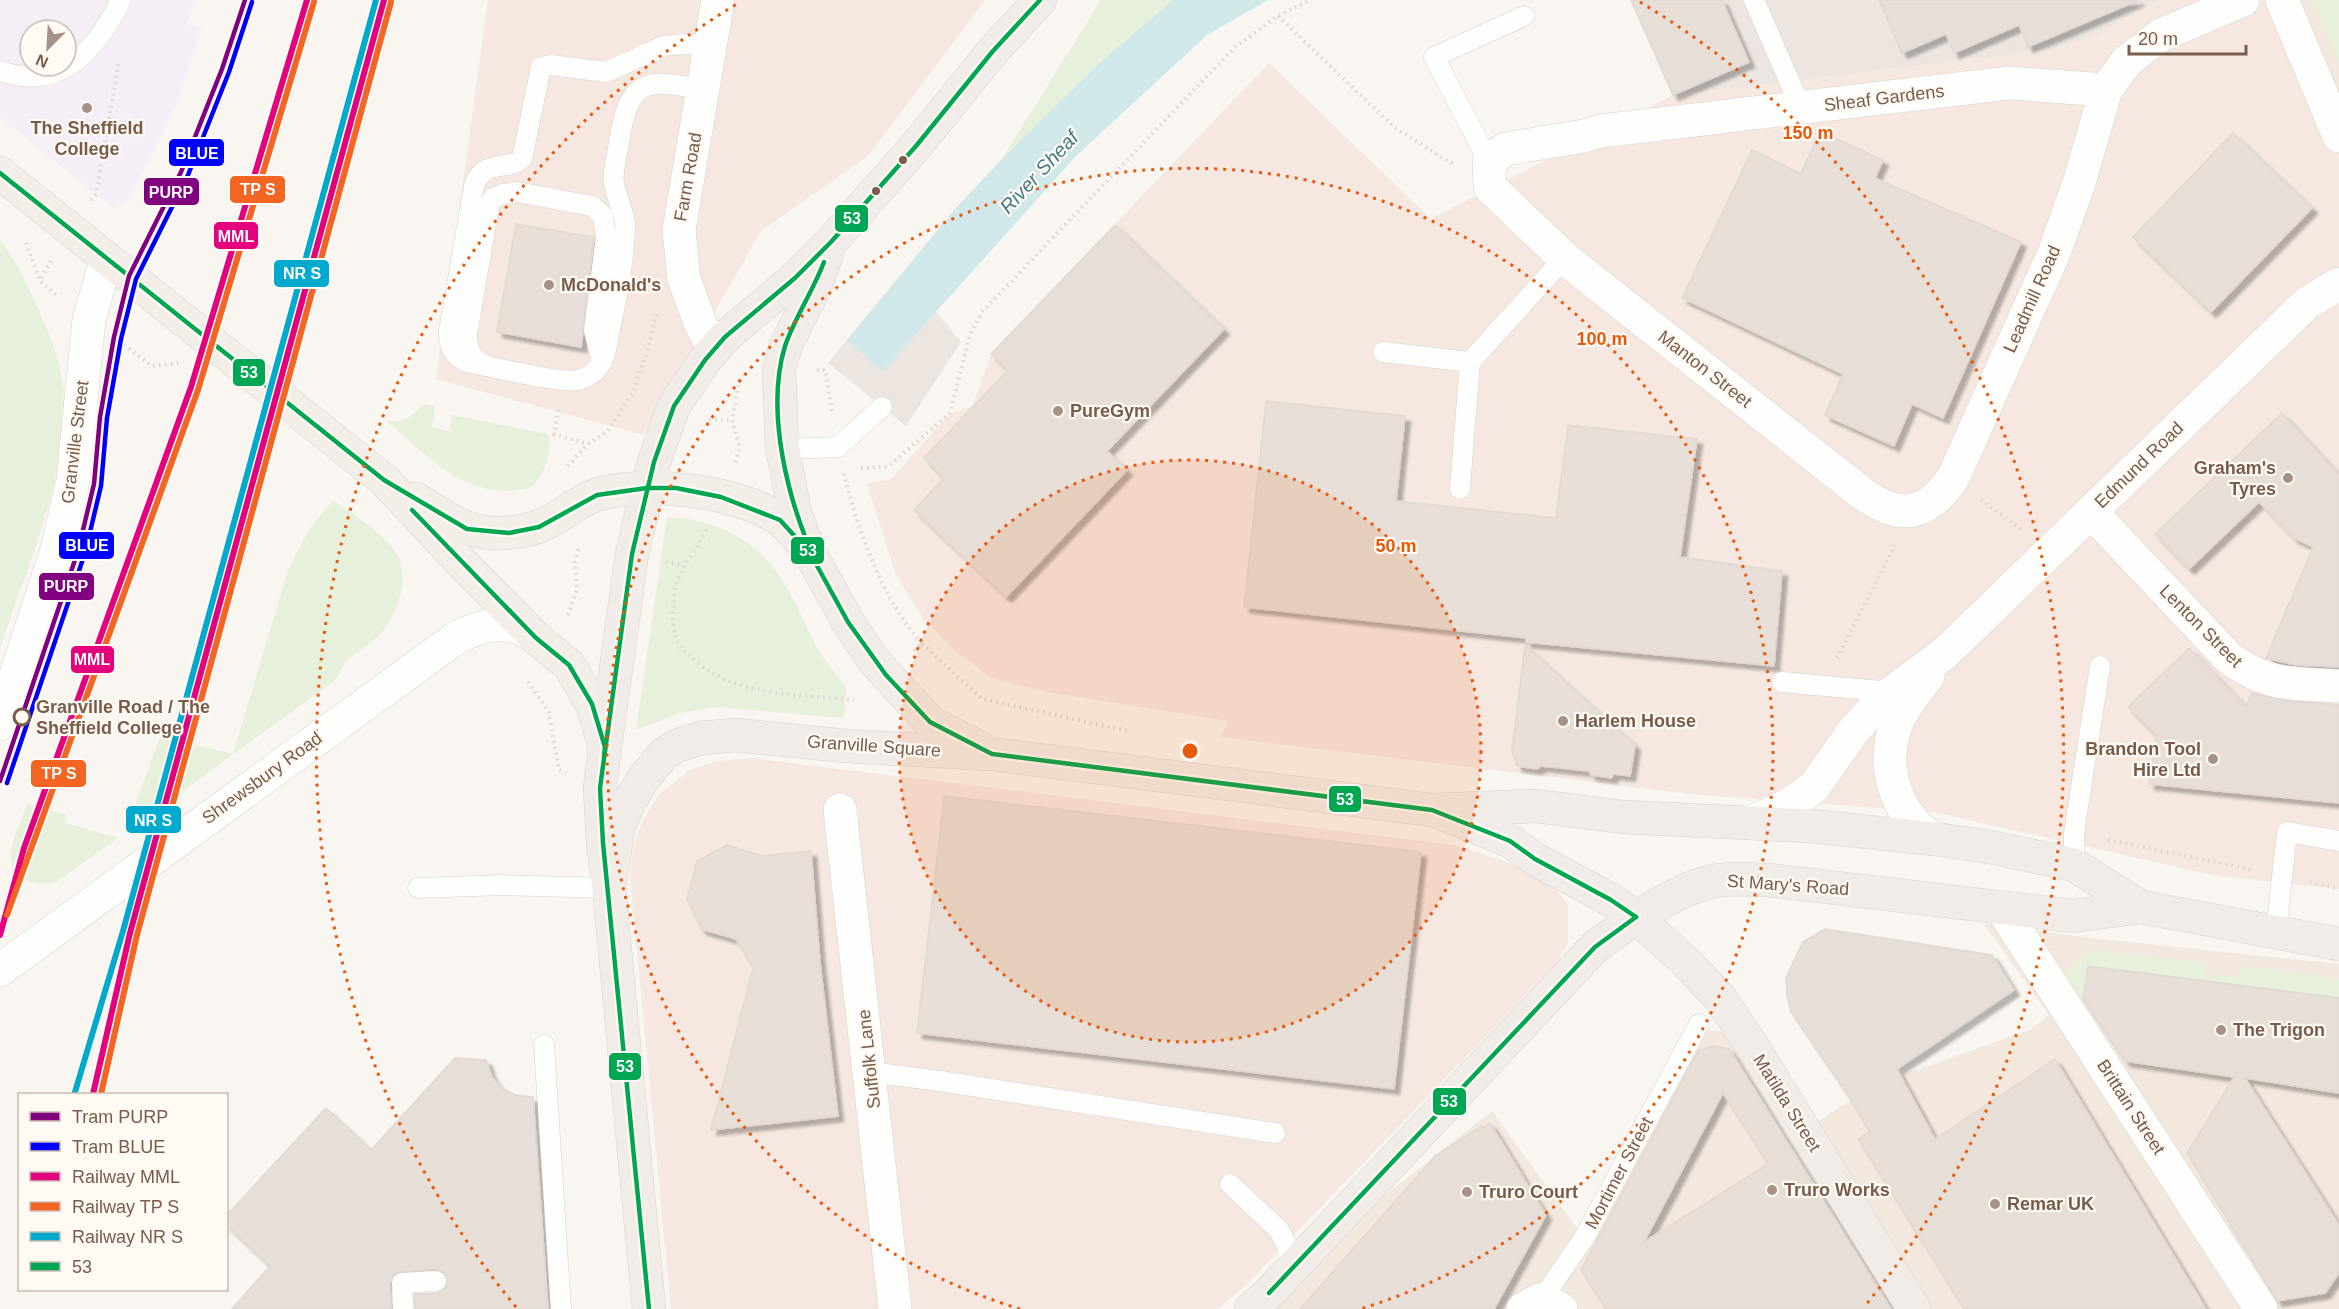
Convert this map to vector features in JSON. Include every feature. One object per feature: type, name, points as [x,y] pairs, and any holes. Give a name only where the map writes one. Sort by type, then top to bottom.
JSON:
[{"type":"highway","points":[[649,1309],[603,843],[600,788],[632,554],[647,488],[674,406],[714,349],[795,278],[831,242],[916,146],[993,51],[1040,0]]},
{"type":"highway","points":[[810,553],[795,513],[783,450],[779,370],[786,345],[816,285],[831,242]]},
{"type":"highway","name":"Granville Square","points":[[810,553],[848,622],[886,675],[930,722],[992,754]]},
{"type":"highway","name":"Granville Square","points":[[609,888],[616,838],[628,804],[643,779],[663,755],[676,746],[701,738],[735,735],[847,746],[992,754]]},
{"type":"highway","name":"St Mary's Road","points":[[992,754],[1432,810],[1536,806],[1623,818],[1811,826],[1935,838],[1990,847],[2074,849],[2141,907]]},
{"type":"highway","name":"St Mary's Road","points":[[1432,810],[1510,842],[1535,859],[1611,900],[1636,917],[1697,887],[1720,880],[1768,880],[2073,916],[2141,907],[2339,944]]},
{"type":"highway","points":[[1262,1304],[1292,1268],[1595,947],[1636,917]]},
{"type":"highway","name":"Matilda Street","points":[[1636,917],[1689,964],[1720,998],[1914,1309]]},
{"type":"main road","points":[[0,173],[384,480],[460,561],[541,642],[569,666],[592,704],[605,747]]},
{"type":"main road","name":"Granville Square","points":[[384,480],[467,529],[509,533],[539,526],[597,495],[647,488],[676,488],[721,496],[780,520],[810,553]]},
{"type":"street","name":"Farm Road","points":[[714,349],[697,316],[684,279],[679,230],[718,0]]},
{"type":"street","points":[[2106,90],[2127,61],[2161,34],[2243,0]]},
{"type":"street","points":[[2282,0],[2339,136]]},
{"type":"street","name":"Sheaf Gardens","points":[[1489,175],[1505,149],[1602,131],[2009,83],[2106,90]]},
{"type":"street","name":"Leadmill Road","points":[[1934,496],[2054,253],[2079,183],[2106,90]]},
{"type":"street","name":"Manton Street","points":[[1489,175],[1564,258],[1863,494],[1898,511],[1934,496]]},
{"type":"street","name":"Granville Street","points":[[0,724],[58,546],[73,480],[89,320],[106,260]]},
{"type":"street","name":"Edmund Road","points":[[1750,824],[1790,804],[1814,787],[1854,730],[1892,692],[1945,653],[2307,303],[2339,284]]},
{"type":"street","name":"Lenton Street","points":[[2091,512],[2229,658],[2249,673],[2275,682],[2339,686]]},
{"type":"street","name":"Shrewsbury Road","points":[[0,970],[456,638],[477,627],[508,625],[523,629],[541,642]]},
{"type":"street","name":"Edmund Road","points":[[1935,838],[1919,829],[1900,801],[1893,780],[1889,753],[1894,730],[1901,713],[1945,653]]},
{"type":"street","name":"Suffolk Lane","points":[[840,810],[895,1309]]},
{"type":"street","name":"Brittain Street","points":[[2001,907],[2261,1309]]},
{"type":"lane","points":[[0,71],[18,76],[48,73],[66,68],[80,59],[94,44],[121,0]]},
{"type":"lane","points":[[1754,0],[1800,108]]},
{"type":"lane","points":[[1489,175],[1434,57],[1524,16]]},
{"type":"lane","points":[[703,90],[675,83],[657,82],[638,91],[627,105],[622,120],[614,183],[624,213],[625,234],[606,351],[602,363],[586,377],[574,381],[486,366],[460,358],[451,348],[449,340],[473,190],[482,172],[497,165],[514,164],[522,159],[541,67],[551,65],[606,72],[664,46],[711,45]]},
{"type":"lane","points":[[486,366],[472,356],[467,335],[488,210],[493,198],[517,192],[592,206],[603,216],[606,238],[594,330],[602,363]]},
{"type":"lane","points":[[1460,489],[1470,362],[1564,258]]},
{"type":"lane","points":[[1383,352],[1470,362]]},
{"type":"lane","points":[[783,450],[838,447],[882,407]]},
{"type":"lane","points":[[2074,849],[2100,666]]},
{"type":"lane","points":[[1782,682],[1892,692]]},
{"type":"lane","points":[[2276,932],[2287,832],[2339,841]]},
{"type":"lane","points":[[418,888],[503,885],[609,888]]},
{"type":"lane","name":"Mortimer Street","points":[[1542,1306],[1584,1238],[1700,1024]]},
{"type":"lane","points":[[544,1045],[553,1273],[561,1309]]},
{"type":"lane","points":[[870,1072],[1275,1133]]},
{"type":"lane","points":[[1230,1184],[1279,1230],[1287,1246],[1292,1268]]},
{"type":"lane","points":[[403,1309],[402,1283],[436,1281]]},
{"type":"path","points":[[842,469],[888,467],[950,413],[970,334],[983,311],[1235,47],[1278,16],[1310,0]]},
{"type":"path","points":[[1278,16],[1395,128],[1489,175]]},
{"type":"path","points":[[575,506],[564,471],[588,444],[608,431],[633,392],[648,349],[663,271],[682,264]]},
{"type":"path","points":[[779,370],[825,370],[842,469],[851,500],[883,585],[898,612],[922,644],[982,699],[1130,732]]},
{"type":"path","points":[[564,380],[554,434],[588,444]]},
{"type":"path","points":[[1823,686],[1934,496],[2050,552]]},
{"type":"path","points":[[581,542],[575,562],[577,590],[566,620],[541,642],[524,676],[548,710],[559,770],[600,788]]},
{"type":"path","points":[[684,566],[676,587],[673,616],[678,644],[705,670],[730,682],[761,690],[854,700]]},
{"type":"path","points":[[886,675],[922,644]]},
{"type":"path","points":[[2074,849],[2282,876],[2339,888]]},
{"type":"shaded area","name":"The Sheffield College","points":[[0,0],[195,0],[187,24],[202,29],[178,100],[163,134],[125,204],[113,208],[0,117]]},
{"type":"shaded area","points":[[488,0],[985,0],[868,156],[761,231],[644,435],[436,379]]},
{"type":"shaded area","points":[[1631,0],[2160,0],[2093,37],[2049,50],[1673,95]]},
{"type":"shaded area","points":[[2160,0],[2282,0],[2339,136],[2339,889],[2217,876],[1933,812],[1690,794],[1220,737],[1228,721],[1040,691],[990,677],[959,654],[924,620],[896,575],[867,484],[891,479],[950,413],[972,407],[991,354],[1269,63],[1431,219],[1673,95],[2049,50],[2093,37]]},
{"type":"shaded area","points":[[2282,0],[2339,0],[2339,136]]},
{"type":"shaded area","points":[[956,208],[936,312],[961,342],[906,426],[828,363]]},
{"type":"shaded area","points":[[751,758],[1455,845],[1521,867],[1548,882],[1568,904],[1568,942],[1558,961],[1244,1287],[1218,1309],[671,1309],[630,875],[633,847],[643,820],[659,794],[690,770],[717,761]]},
{"type":"shaded area","points":[[1984,924],[2091,938],[2339,964],[2339,1309],[1240,1309],[1492,1111],[1584,1238],[1703,1030],[1756,1035],[1814,1124],[1874,1085],[2030,1030],[2049,1015]]},
{"type":"green space","points":[[1101,0],[1173,0],[1096,66],[1002,159]]},
{"type":"green space","points":[[2312,0],[2339,0],[2339,61]]},
{"type":"green space","points":[[0,241],[24,279],[40,312],[61,373],[64,406],[62,440],[47,512],[0,647]]},
{"type":"green space","points":[[423,404],[435,406],[432,427],[449,431],[452,415],[548,434],[549,455],[541,475],[532,487],[509,491],[488,489],[451,474],[384,419],[395,421],[406,419]]},
{"type":"green space","points":[[333,500],[381,536],[400,560],[402,584],[400,597],[390,621],[375,639],[346,662],[334,681],[125,833],[160,736],[233,754],[288,570],[308,531]]},
{"type":"green space","points":[[667,517],[707,523],[725,530],[756,550],[769,563],[792,597],[816,646],[846,687],[844,718],[716,707],[679,713],[636,730]]},
{"type":"green space","points":[[27,804],[66,815],[65,823],[118,838],[56,882],[41,884],[26,880],[15,870],[11,855],[15,835]]},
{"type":"green space","points":[[2090,950],[2206,963],[2203,981],[2088,966],[2083,999],[2064,974]]},
{"type":"green space","points":[[2240,966],[2339,979],[2339,998],[2209,982],[2210,974],[2239,977]]},
{"type":"water","name":"River Sheaf","points":[[1173,0],[1268,0],[1207,35],[1075,157],[882,372],[847,340],[956,208],[1002,159],[1096,66]]},
{"type":"building","points":[[1631,0],[1722,0],[1749,62],[1673,95]]},
{"type":"building","points":[[1879,0],[2139,0],[2028,47],[2019,25],[1954,53],[1946,34],[1902,53]]},
{"type":"building","points":[[1820,131],[1883,160],[1875,178],[2021,242],[1943,418],[1912,404],[1894,446],[1825,415],[1843,374],[1682,298],[1752,150],[1801,174]]},
{"type":"building","points":[[2233,133],[2312,208],[2211,312],[2133,237]]},
{"type":"building","name":"McDonald's","points":[[516,224],[594,237],[581,347],[497,332]]},
{"type":"building","name":"PureGym","points":[[1115,225],[1224,329],[1107,451],[1127,470],[1006,597],[914,510],[944,478],[924,458],[1008,370],[991,354]]},
{"type":"building","points":[[1266,401],[1405,416],[1396,501],[1556,518],[1568,425],[1697,439],[1680,557],[1782,571],[1774,666],[1526,642],[1526,638],[1244,607]]},
{"type":"building","points":[[2282,413],[2339,475],[2339,667],[2296,665],[2266,658],[2313,547],[2294,538],[2259,502],[2189,569],[2155,534]]},
{"type":"building","name":"Harlem House","points":[[1525,645],[1635,745],[1630,776],[1614,774],[1611,778],[1591,775],[1589,771],[1517,766],[1512,750]]},
{"type":"building","points":[[2189,648],[2246,707],[2252,693],[2279,700],[2339,705],[2339,803],[2149,784],[2156,735],[2128,707]]},
{"type":"building","points":[[944,796],[1421,852],[1394,1089],[917,1033]]},
{"type":"building","points":[[727,845],[762,856],[811,851],[820,963],[838,1116],[711,1130],[753,968],[736,939],[701,929],[687,899],[697,861]]},
{"type":"building","points":[[1825,929],[1992,955],[2014,990],[1897,1069],[1935,1139],[2055,1059],[2206,1309],[1964,1309],[1858,1139],[1870,1132],[1791,1012],[1786,978],[1803,942]]},
{"type":"building","points":[[2088,966],[2339,998],[2339,1093],[2245,1078],[2339,1225],[2339,1273],[2325,1293],[2277,1301],[2187,1153],[2234,1077],[2125,1061],[2083,999]]},
{"type":"building","name":"Truro Works","points":[[1714,1046],[1729,1049],[1891,1309],[1606,1309],[1581,1270],[1699,1050]],"holes":[[[1723,1093],[1768,1164],[1644,1242]]]},
{"type":"building","points":[[455,1058],[486,1060],[492,1077],[501,1088],[515,1095],[533,1097],[548,1309],[415,1309],[414,1294],[437,1293],[446,1287],[446,1275],[435,1269],[395,1273],[390,1283],[391,1309],[232,1309],[270,1266],[228,1227],[228,1214],[326,1108],[371,1150]]},
{"type":"building","name":"Truro Court","points":[[1490,1123],[1546,1215],[1494,1309],[1300,1309],[1435,1156],[1481,1126],[1482,1128]]},
{"type":"tram line","name":"PURP","points":[[0,781],[78,551],[94,484],[100,417],[114,337],[129,276],[181,172],[222,69],[245,0]]},
{"type":"tram line","name":"BLUE","points":[[7,783],[85,553],[101,486],[107,418],[121,339],[136,279],[188,175],[229,72],[252,2]]},
{"type":"rail line","name":"MML","points":[[0,935],[24,848],[191,387],[307,0]]},
{"type":"rail line","name":"MML","points":[[93,1093],[130,933],[384,0]]},
{"type":"transit line","points":[[75,1092],[123,931],[376,0]]},
{"type":"transit line","name":"53","points":[[649,1309],[603,843],[600,788],[632,554],[654,462],[674,406],[705,360],[725,337],[795,278],[831,242],[916,146],[993,51],[1040,0]]},
{"type":"transit line","points":[[7,915],[198,390],[314,2]]},
{"type":"transit line","points":[[101,1093],[137,935],[391,2]]},
{"type":"transit line","name":"53","points":[[0,173],[384,480],[467,529],[509,533],[539,527],[597,495],[647,488],[676,488],[721,497],[780,520],[810,553],[848,622],[886,675],[930,722],[992,754],[1432,810],[1510,841],[1535,859],[1611,900],[1636,917]]},
{"type":"transit line","name":"53","points":[[816,562],[797,512],[782,456],[777,399],[779,372],[785,346],[824,262]]},
{"type":"transit line","name":"53","points":[[412,510],[536,638],[569,665],[592,704],[605,747],[604,757]]},
{"type":"transit line","name":"53","points":[[1269,1293],[1595,947],[1636,917]]},
{"type":"place","name":"The Sheffield College","points":[[87,108]]},
{"type":"place","name":"McDonald's","points":[[549,285]]},
{"type":"place","name":"PureGym","points":[[1058,411]]},
{"type":"place","name":"Graham's Tyres","points":[[2288,478]]},
{"type":"place","name":"Granville Road / The Sheffield College","points":[[22,717]]},
{"type":"place","name":"Harlem House","points":[[1563,721]]},
{"type":"place","name":"Brandon Tool Hire Ltd","points":[[2213,759]]},
{"type":"place","name":"The Trigon","points":[[2221,1030]]},
{"type":"place","name":"Truro Works","points":[[1772,1190]]},
{"type":"place","name":"Truro Court","points":[[1467,1192]]},
{"type":"place","name":"Remar UK","points":[[1995,1204]]}]
